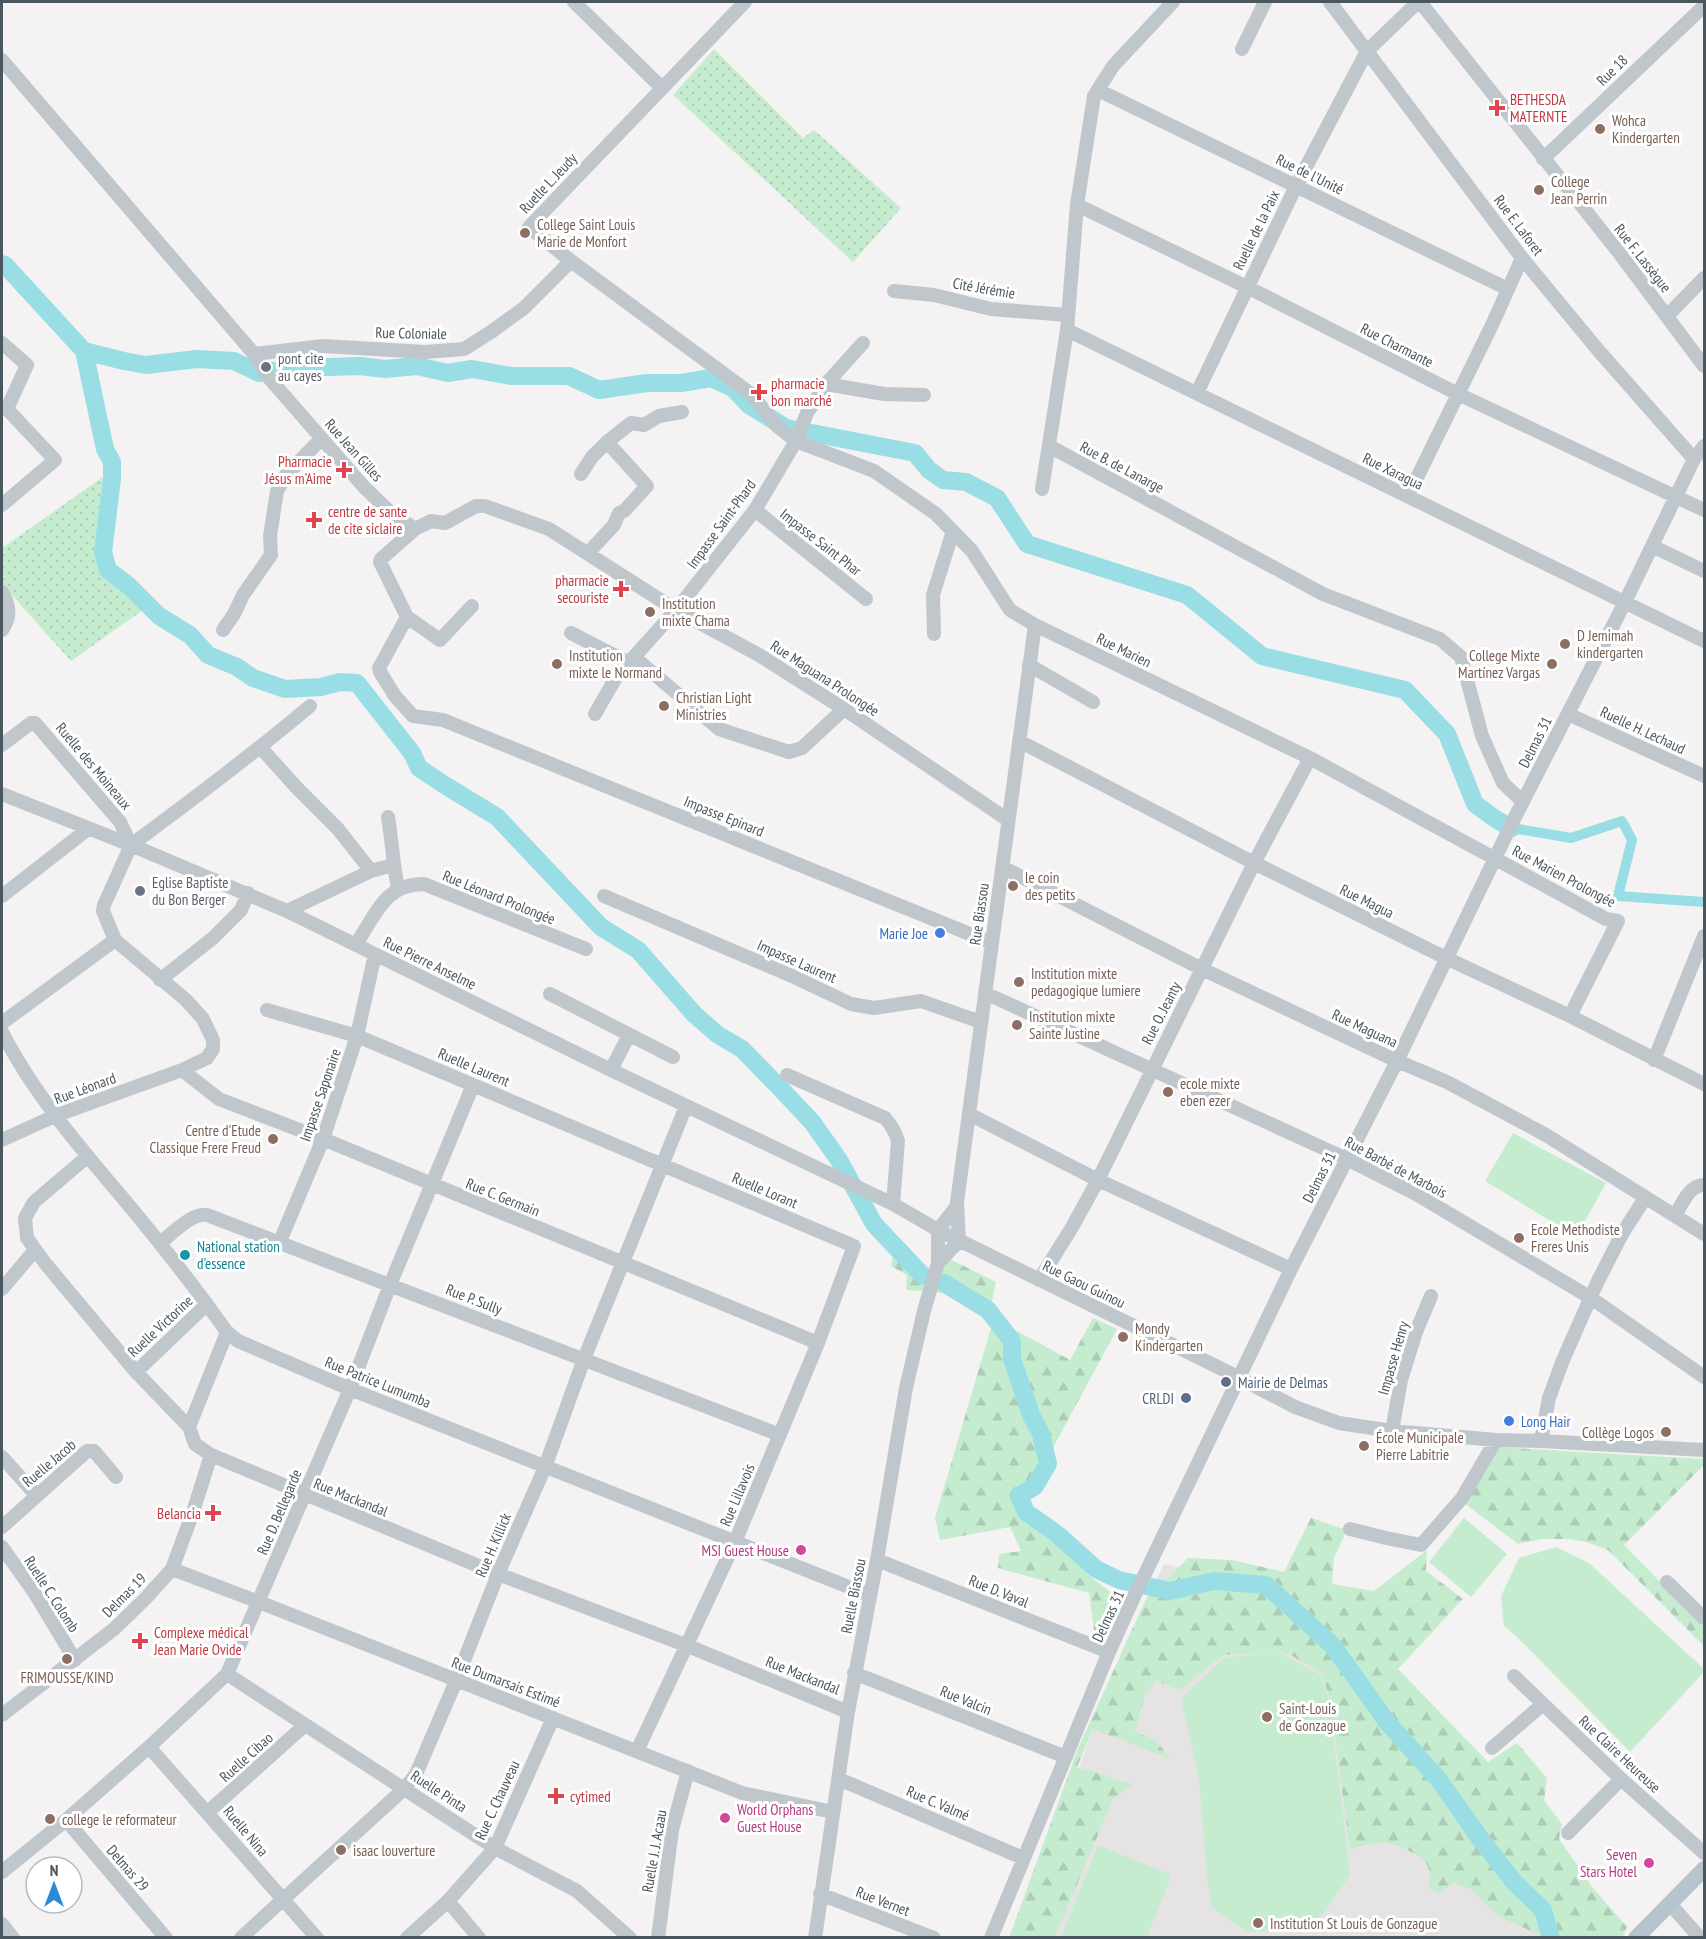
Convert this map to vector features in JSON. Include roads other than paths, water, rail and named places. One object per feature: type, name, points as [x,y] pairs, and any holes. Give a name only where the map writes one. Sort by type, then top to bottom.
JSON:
[{"type":"main road","points":[[1636,1938],[1704,1869]]},
{"type":"street","points":[[574,2],[661,87]]},
{"type":"street","name":"Ruelle L. Jeudy","points":[[745,2],[529,227],[571,261],[751,394],[777,426]]},
{"type":"street","points":[[1042,489],[1068,315],[1077,205],[1094,96],[1113,66],[1173,2]]},
{"type":"street","points":[[1242,49],[1266,2]]},
{"type":"street","name":"Rue E. Laforet","points":[[1330,2],[1522,258],[1598,350],[1694,459]]},
{"type":"street","name":"Ruelle de la Paix","points":[[1197,393],[1296,186],[1367,51],[1419,2]]},
{"type":"street","name":"Rue F. Lassègue","points":[[1419,2],[1620,254],[1704,366]]},
{"type":"street","name":"Rue 18","points":[[1543,159],[1704,6]]},
{"type":"street","points":[[2,60],[256,358]]},
{"type":"street","name":"Rue de l'Unité","points":[[1098,90],[1508,289]]},
{"type":"street","name":"Rue Charmante","points":[[1077,205],[1247,287],[1458,394],[1704,510]]},
{"type":"street","points":[[1408,496],[1522,258]]},
{"type":"street","name":"Rue Coloniale","points":[[256,358],[323,346],[425,352],[464,349],[524,308],[571,261]]},
{"type":"street","points":[[1666,316],[1704,278]]},
{"type":"street","name":"Cité Jérémie","points":[[894,291],[934,296],[991,309],[1068,315]]},
{"type":"street","name":"Rue Xaragua","points":[[1066,330],[1704,641]]},
{"type":"street","points":[[2,343],[27,365],[7,410],[55,460],[2,505]]},
{"type":"street","name":"Impasse Saint-Phard","points":[[595,714],[622,667],[676,610],[755,510],[796,441],[807,413],[826,384],[863,343]]},
{"type":"street","name":"Rue Jean Gilles","points":[[256,358],[269,378],[364,487],[390,512],[415,529]]},
{"type":"street","points":[[826,384],[884,394],[924,394]]},
{"type":"street","points":[[581,474],[607,442],[631,423],[644,425],[659,416],[682,412]]},
{"type":"street","name":"Rue Marien","points":[[777,426],[796,441],[874,471],[936,514],[972,551],[1010,610],[1035,625],[1310,758],[1495,858]]},
{"type":"street","points":[[223,630],[234,615],[243,595],[271,555],[270,536],[277,491],[286,475],[321,439]]},
{"type":"street","points":[[472,606],[440,640],[407,617],[380,562],[381,559],[415,529],[431,521],[445,523],[477,506],[485,506],[549,529],[588,553],[614,525],[619,513],[624,511],[647,486],[607,442]]},
{"type":"street","name":"Rue B. de Lanarge","points":[[1049,446],[1323,594],[1440,639],[1461,657],[1482,736],[1503,783],[1523,802]]},
{"type":"street","name":"Delmas 31","points":[[991,1938],[1132,1601],[1292,1269],[1397,1061],[1514,819],[1694,459],[1704,446]]},
{"type":"street","name":"Impasse Saint Phar","points":[[755,510],[866,599]]},
{"type":"street","points":[[934,634],[933,595],[953,531]]},
{"type":"street","points":[[1652,546],[1704,571]]},
{"type":"street","name":"Rue Maguana Prolongée","points":[[588,553],[676,610],[759,655],[844,709],[1008,820]]},
{"type":"street","points":[[2,592],[8,602],[9,614],[2,630]]},
{"type":"street","name":"Impasse Epinard","points":[[407,617],[380,672],[395,696],[412,716],[443,720],[992,943]]},
{"type":"street","name":"Rue Biassou","points":[[959,1241],[957,1207],[1035,625]]},
{"type":"street","points":[[570,633],[630,659],[718,729],[789,752],[802,748],[844,709]]},
{"type":"street","points":[[1029,665],[1093,702]]},
{"type":"street","points":[[2,1023],[115,940],[103,911],[104,905],[131,845],[261,748],[310,706]]},
{"type":"street","name":"Ruelle H. Lechaud","points":[[1568,714],[1704,776]]},
{"type":"street","name":"Ruelle des Moineaux","points":[[2,745],[31,723],[35,723],[120,822],[131,845]]},
{"type":"street","name":"Rue Magua","points":[[1019,741],[1254,863],[1446,958],[1570,1016],[1704,1084]]},
{"type":"street","points":[[261,748],[338,829],[371,871]]},
{"type":"street","name":"Rue O. Jeanty","points":[[1039,1280],[1098,1180],[1254,863],[1310,758]]},
{"type":"street","name":"Rue Pierre Anselme","points":[[2,794],[248,893],[876,1197]]},
{"type":"street","points":[[356,944],[388,895],[398,888],[388,817]]},
{"type":"street","points":[[2,896],[88,829]]},
{"type":"street","name":"Rue Marien Prolongée","points":[[1495,858],[1606,919],[1618,921],[1570,1016]]},
{"type":"street","points":[[287,911],[371,871],[393,865]]},
{"type":"street","name":"Rue Maguana","points":[[1002,867],[1202,969],[1397,1061],[1447,1082],[1556,1141],[1704,1234]]},
{"type":"street","name":"Rue Léonard Prolongée","points":[[398,888],[410,884],[424,884],[586,950]]},
{"type":"street","points":[[160,980],[213,938],[241,910],[248,893]]},
{"type":"street","name":"Impasse Laurent","points":[[604,896],[792,976],[851,1004],[874,1008],[921,1001],[981,1022]]},
{"type":"street","points":[[1654,1059],[1704,936]]},
{"type":"street","name":"Rue Léonard","points":[[2,1140],[57,1115],[182,1070],[207,1058],[213,1048],[213,1040],[203,1019],[186,1000],[115,940]]},
{"type":"street","name":"Impasse Saponaire","points":[[280,1241],[323,1139],[357,1036],[375,954]]},
{"type":"street","name":"Rue Barbé de Marbois","points":[[985,993],[1347,1159],[1416,1194],[1591,1298],[1704,1377]]},
{"type":"street","points":[[550,994],[673,1057]]},
{"type":"street","name":"Ruelle Laurent","points":[[267,1010],[357,1036],[664,1165]]},
{"type":"street","name":"Rue Patrice Lumumba","points":[[2,1032],[28,1079],[160,1243],[227,1332],[238,1341],[350,1389],[869,1595]]},
{"type":"street","points":[[611,1070],[629,1035]]},
{"type":"street","name":"Rue C. Germain","points":[[182,1070],[219,1099],[323,1139],[818,1343]]},
{"type":"street","points":[[787,1075],[885,1118],[896,1132],[898,1141],[892,1204]]},
{"type":"street","name":"Rue D. Bellegarde","points":[[2,1872],[66,1820],[149,1747],[227,1674],[350,1389],[390,1285],[474,1084]]},
{"type":"street","name":"Rue H. Killick","points":[[242,1938],[405,1788],[416,1774],[498,1574],[545,1467],[584,1359],[686,1107]]},
{"type":"street","points":[[969,1114],[1098,1180],[1292,1269]]},
{"type":"street","name":"Rue Mackandal","points":[[88,1156],[34,1202],[25,1218],[27,1238],[136,1372],[189,1427],[195,1444],[211,1455],[303,1495],[498,1574],[688,1646],[848,1712]]},
{"type":"street","name":"Ruelle Lorant","points":[[664,1165],[854,1246]]},
{"type":"street","points":[[1675,1216],[1690,1190],[1704,1185]]},
{"type":"street","name":"Rue Gaou Guinou","points":[[876,1197],[959,1241],[1295,1407],[1339,1423],[1392,1431],[1496,1440],[1704,1450]]},
{"type":"street","points":[[1541,1441],[1549,1398],[1563,1360],[1622,1234],[1645,1198]]},
{"type":"street","points":[[938,1263],[938,1230],[957,1207]]},
{"type":"street","name":"Rue P. Sully","points":[[160,1243],[194,1217],[201,1214],[207,1215],[280,1241],[780,1435]]},
{"type":"street","points":[[938,1263],[959,1241]]},
{"type":"street","name":"Rue Lillavois","points":[[637,1750],[688,1646],[735,1542],[818,1343],[854,1246]]},
{"type":"street","points":[[2,1289],[35,1250]]},
{"type":"street","name":"Ruelle Biassou","points":[[815,1938],[854,1672],[877,1560],[906,1388],[938,1263]]},
{"type":"street","name":"Impasse Henry","points":[[1392,1431],[1401,1380],[1416,1332],[1431,1296]]},
{"type":"street","name":"Ruelle Victorine","points":[[136,1372],[207,1304]]},
{"type":"street","points":[[189,1427],[227,1332]]},
{"type":"street","points":[[1350,1529],[1421,1545],[1462,1498],[1496,1440]]},
{"type":"street","name":"Ruelle Jacob","points":[[2,1527],[87,1451],[94,1451],[116,1477]]},
{"type":"street","name":"Delmas 19","points":[[2,1715],[114,1629],[172,1569],[211,1455]]},
{"type":"street","points":[[2,1457],[36,1495]]},
{"type":"street","name":"Ruelle C. Colomb","points":[[2,1547],[6,1566],[34,1592],[75,1660]]},
{"type":"street","name":"Rue D. Vaval","points":[[877,1560],[1109,1652]]},
{"type":"street","name":"Rue Dumarsais Estimé","points":[[172,1569],[742,1793],[833,1812]]},
{"type":"street","points":[[1667,1582],[1704,1618]]},
{"type":"street","name":"Rue Valcin","points":[[854,1672],[1066,1757]]},
{"type":"street","name":"Ruelle Pinta","points":[[227,1674],[495,1848],[578,1891],[630,1938]]},
{"type":"street","name":"Rue Claire Heureuse","points":[[1514,1676],[1621,1779],[1704,1853]]},
{"type":"street","points":[[1492,1748],[1544,1704]]},
{"type":"street","name":"Rue C. Chauveau","points":[[407,1938],[448,1901],[495,1848],[553,1718]]},
{"type":"street","name":"Ruelle Cibao","points":[[208,1812],[305,1725]]},
{"type":"street","name":"Ruelle Nina","points":[[149,1747],[317,1938]]},
{"type":"street","name":"Ruelle J. J. Acaau","points":[[658,1938],[672,1830],[688,1771]]},
{"type":"street","name":"Rue C. Valmé","points":[[839,1779],[1023,1858]]},
{"type":"street","points":[[1568,1833],[1621,1779]]},
{"type":"street","name":"Delmas 29","points":[[66,1820],[166,1938]]},
{"type":"street","name":"Rue Vernet","points":[[820,1894],[934,1938]]},
{"type":"street","points":[[448,1901],[479,1938]]},
{"type":"street","points":[[1670,1904],[1700,1932]]},
{"type":"street","points":[[2,1924],[13,1938]]},
{"type":"waterway","points":[[2,264],[84,351],[124,361],[146,365],[197,359],[234,361],[259,373],[295,368],[360,366],[385,369],[417,366],[448,373],[472,369],[511,376],[569,376],[599,390],[647,383],[681,383],[711,378],[733,388],[749,405],[786,428],[915,453],[929,470],[943,480],[966,482],[997,498],[1027,544],[1187,595],[1262,656],[1405,690],[1447,734],[1475,804],[1512,828]]},
{"type":"waterway","points":[[84,351],[105,449],[112,462],[103,552],[108,570],[129,586],[159,616],[190,635],[208,655],[237,667],[253,678],[285,689],[321,687],[340,682],[357,683],[412,753],[419,768],[497,817],[601,927],[638,950],[694,1014],[718,1035],[742,1049],[781,1089],[812,1122],[839,1160],[874,1224],[923,1276]]},
{"type":"waterway","points":[[1512,828],[1571,838],[1622,821],[1632,840],[1618,896],[1704,902]]},
{"type":"waterway","points":[[944,1283],[988,1310],[1012,1341],[1012,1359],[1031,1415],[1041,1434],[1048,1464],[1035,1486],[1019,1496],[1026,1512],[1057,1534],[1096,1569],[1119,1580],[1170,1591],[1214,1581],[1266,1585],[1333,1646],[1387,1722],[1439,1780],[1515,1883],[1543,1910],[1551,1938]]},
{"type":"place","name":"BETHESDA MATERNTE","points":[[1497,108]]},
{"type":"place","name":"Wohca Kindergarten","points":[[1600,129]]},
{"type":"place","name":"College Jean Perrin","points":[[1539,190]]},
{"type":"place","name":"College Saint Louis Marie de Monfort","points":[[525,233]]},
{"type":"place","name":"pont cite au cayes","points":[[266,367]]},
{"type":"place","name":"pharmacie bon marché","points":[[759,392]]},
{"type":"place","name":"Pharmacie Jésus m'Aime","points":[[344,470]]},
{"type":"place","name":"centre de sante de cite siclaire","points":[[314,520]]},
{"type":"place","name":"pharmacie secouriste","points":[[621,589]]},
{"type":"place","name":"Institution mixte Chama","points":[[650,612]]},
{"type":"place","name":"D Jemimah kindergarten","points":[[1565,644]]},
{"type":"place","name":"Institution mixte le Normand","points":[[557,664]]},
{"type":"place","name":"College Mixte Martínez Vargas","points":[[1552,664]]},
{"type":"place","name":"Christian Light Ministries","points":[[664,706]]},
{"type":"place","name":"le coin des petits","points":[[1013,886]]},
{"type":"place","name":"Eglise Baptiste du Bon Berger","points":[[140,891]]},
{"type":"place","name":"Marie Joe","points":[[940,933]]},
{"type":"place","name":"Institution mixte pedagogique lumiere","points":[[1019,982]]},
{"type":"place","name":"Institution mixte Sainte Justine","points":[[1017,1025]]},
{"type":"place","name":"ecole mixte eben ezer","points":[[1168,1092]]},
{"type":"place","name":"Centre d'Etude Classique Frere Freud","points":[[273,1139]]},
{"type":"place","name":"Ecole Methodiste Freres Unis","points":[[1519,1238]]},
{"type":"place","name":"National station d'essence","points":[[185,1255]]},
{"type":"place","name":"Mondy Kindergarten","points":[[1123,1337]]},
{"type":"place","name":"Mairie de Delmas","points":[[1226,1382]]},
{"type":"place","name":"CRLDI","points":[[1186,1398]]},
{"type":"place","name":"Long Hair","points":[[1509,1421]]},
{"type":"place","name":"Collège Logos","points":[[1666,1432]]},
{"type":"place","name":"École Municipale Pierre Labitrie","points":[[1364,1446]]},
{"type":"place","name":"Belancia","points":[[213,1513]]},
{"type":"place","name":"MSI Guest House","points":[[801,1550]]},
{"type":"place","name":"Complexe médical Jean Marie Ovide","points":[[140,1641]]},
{"type":"place","name":"FRIMOUSSE/KIND","points":[[67,1659]]},
{"type":"place","name":"Saint-Louis de Gonzague","points":[[1267,1717]]},
{"type":"place","name":"cytimed","points":[[556,1796]]},
{"type":"place","name":"World Orphans Guest House","points":[[725,1818]]},
{"type":"place","name":"college le reformateur","points":[[50,1819]]},
{"type":"place","name":"isaac louverture","points":[[341,1850]]},
{"type":"place","name":"Seven Stars Hotel","points":[[1649,1863]]},
{"type":"place","name":"Institution St Louis de Gonzague","points":[[1258,1923]]}]
